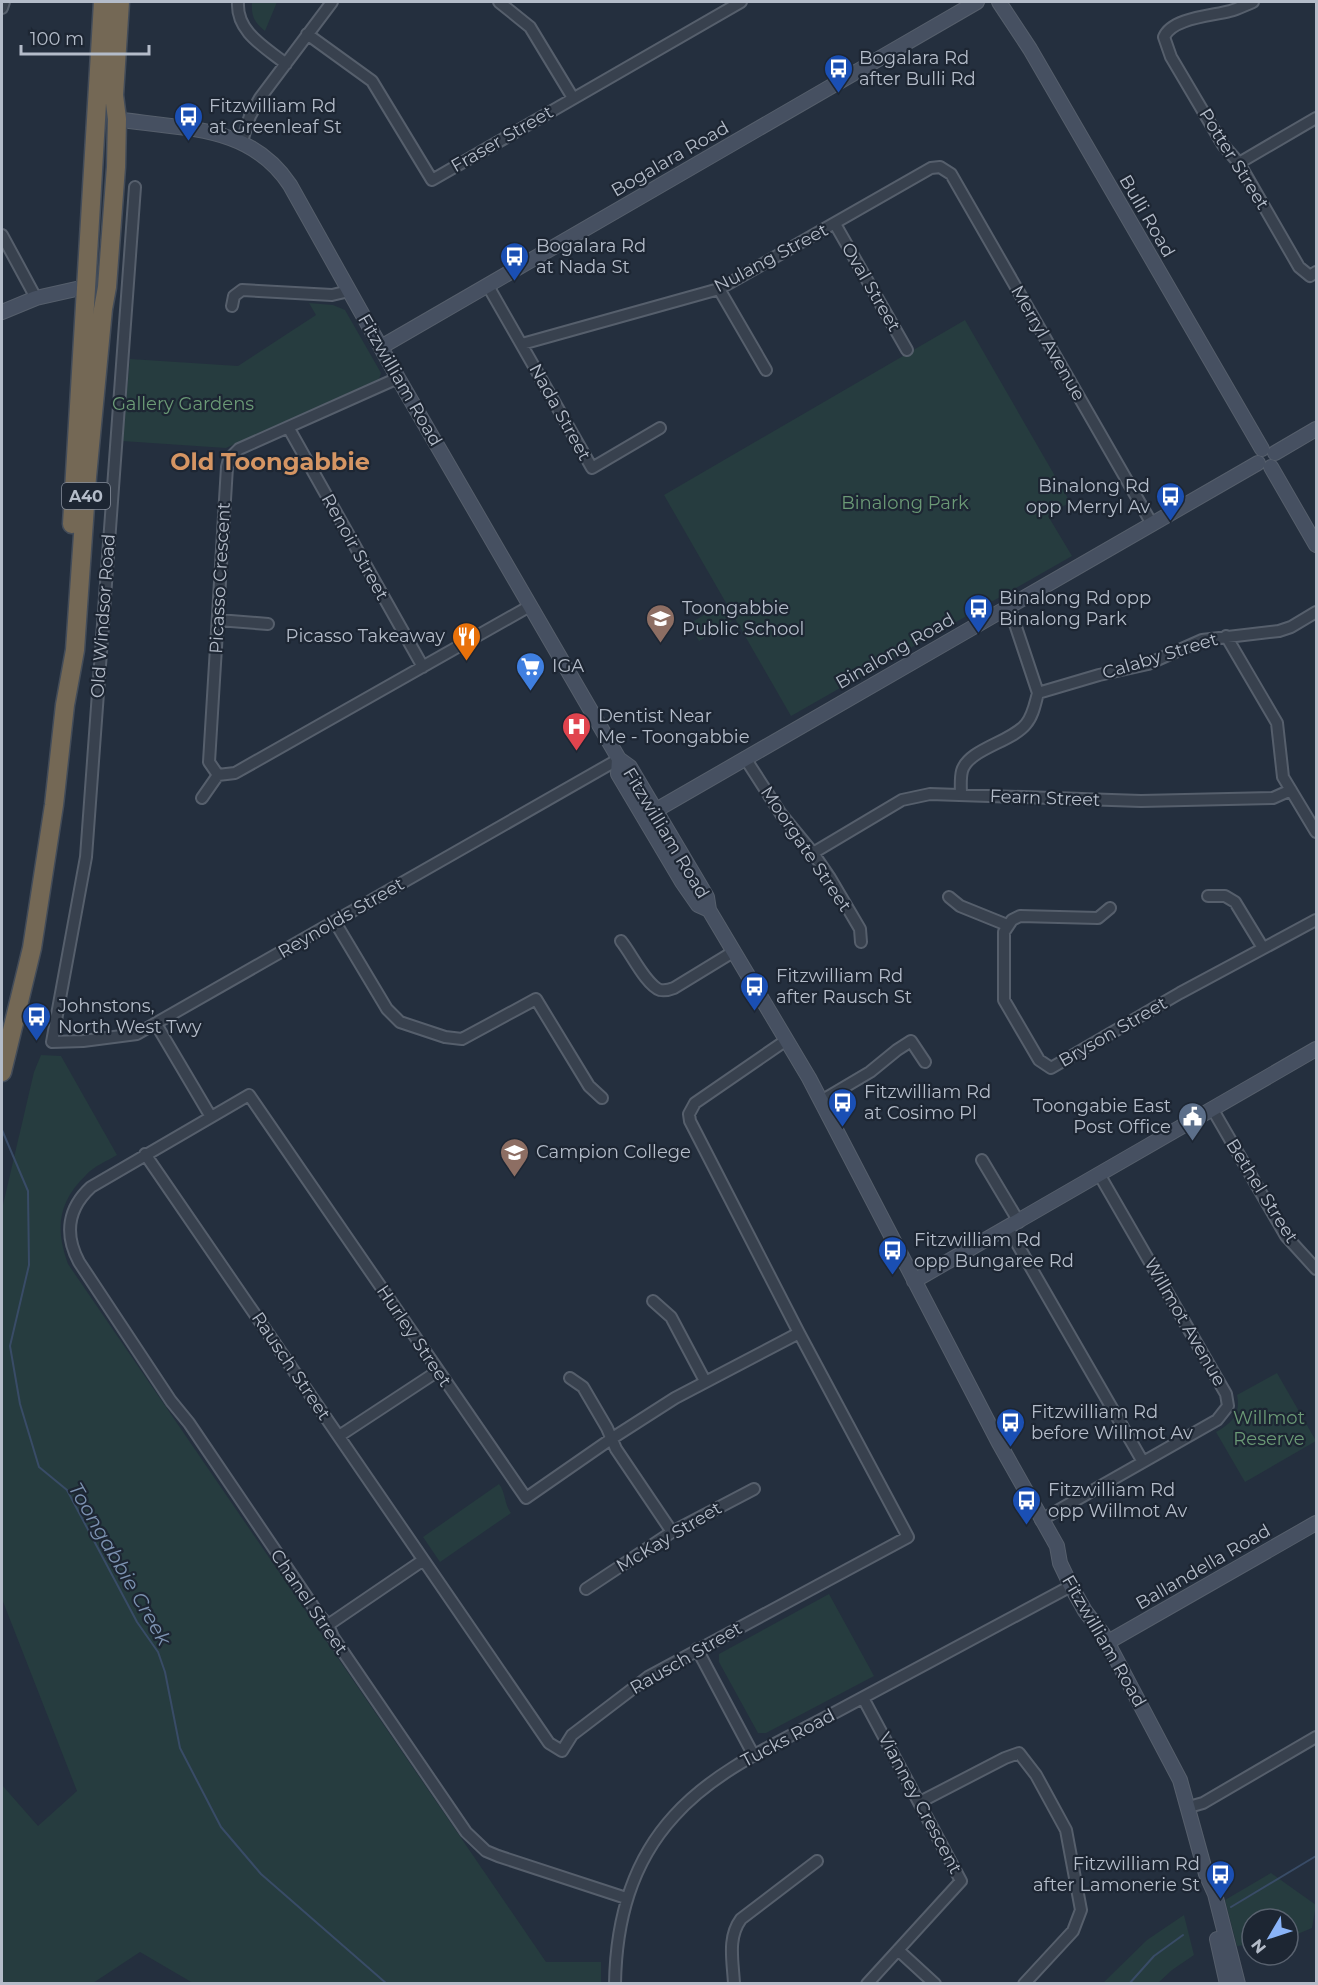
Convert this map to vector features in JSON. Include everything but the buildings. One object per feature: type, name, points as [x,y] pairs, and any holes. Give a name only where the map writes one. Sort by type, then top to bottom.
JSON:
[{"type":"highway","name":"Old Windsor Road","points":[[65,705],[65,627],[103,2]]},
{"type":"highway","name":"Old Windsor Road","points":[[2,1072],[32,948],[54,805],[65,705],[75,650],[87,477],[107,287],[116,167],[117,119],[114,95],[120,2]]},
{"type":"highway","name":"Fitzwilliam Road","points":[[96,116],[117,119]]},
{"type":"highway","points":[[84,287],[107,287]]},
{"type":"street","points":[[2,8],[4,2]]},
{"type":"street","points":[[238,2],[239,19],[245,28],[253,38],[286,64]]},
{"type":"street","points":[[242,141],[254,108],[332,2]]},
{"type":"street","points":[[499,2],[530,27],[573,98]]},
{"type":"street","name":"Fraser Street","points":[[307,34],[372,81],[432,180],[741,2]]},
{"type":"street","name":"Bogalara Road","points":[[381,347],[977,2]]},
{"type":"street","points":[[986,2],[991,4],[999,2]]},
{"type":"street","name":"Bulli Road","points":[[999,2],[1030,49],[1317,545]]},
{"type":"street","name":"Potter Street","points":[[1253,2],[1233,10],[1175,25],[1166,31],[1164,37],[1171,57],[1223,145],[1239,163],[1299,267],[1313,274]]},
{"type":"street","points":[[1239,163],[1317,118]]},
{"type":"street","name":"Fitzwilliam Road","points":[[117,119],[222,134],[242,141],[266,158],[285,177],[398,378],[619,759],[618,774],[650,814],[682,882],[698,905],[708,910],[821,1101],[914,1281],[1057,1546],[1060,1563],[1071,1586],[1085,1611],[1108,1642],[1178,1774],[1206,1874],[1215,1894],[1238,1983]]},
{"type":"street","name":"Nulang Street","points":[[522,344],[719,289],[932,168],[940,167]]},
{"type":"street","name":"Merryl Avenue","points":[[940,167],[951,174],[1152,524]]},
{"type":"street","name":"Old Windsor Road","points":[[52,1042],[86,857],[135,187]]},
{"type":"street","name":"Oval Street","points":[[835,224],[907,350]]},
{"type":"street","points":[[2,235],[36,298]]},
{"type":"street","name":"Nada Street","points":[[488,286],[592,468],[660,428]]},
{"type":"street","points":[[2,312],[36,298],[84,287]]},
{"type":"street","points":[[719,289],[766,370]]},
{"type":"street","points":[[232,306],[234,296],[242,290],[332,295],[349,291]]},
{"type":"street","name":"Picasso Crescent","points":[[218,775],[209,762],[227,466],[230,459],[239,449],[398,378]]},
{"type":"street","name":"Renoir Street","points":[[288,427],[423,667]]},
{"type":"street","name":"Binalong Road","points":[[650,814],[1317,429]]},
{"type":"street","points":[[202,798],[218,775],[235,773],[530,606]]},
{"type":"street","points":[[960,795],[961,773],[964,766],[970,759],[1026,725],[1031,717],[1038,693],[1009,606]]},
{"type":"street","name":"Calaby Street","points":[[1038,693],[1099,675],[1148,664],[1191,644],[1226,636],[1279,631],[1317,612]]},
{"type":"street","points":[[218,621],[268,624]]},
{"type":"street","points":[[1226,636],[1277,723],[1281,769],[1291,790],[1315,826]]},
{"type":"street","name":"Moorgate Street","points":[[746,758],[781,814],[830,878],[860,929],[861,942]]},
{"type":"street","name":"Reynolds Street","points":[[52,1042],[83,1041],[137,1034],[619,759]]},
{"type":"street","name":"Fearn Street","points":[[813,853],[902,800],[930,794],[1141,801],[1273,798],[1291,790]]},
{"type":"street","points":[[1208,896],[1225,896],[1235,902],[1263,948]]},
{"type":"street","points":[[950,897],[960,906],[1007,925],[1020,916],[1098,918],[1110,908]]},
{"type":"street","name":"Bryson Street","points":[[1007,925],[1004,932],[1004,1000],[1039,1060],[1051,1068],[1180,993],[1317,920]]},
{"type":"street","points":[[335,922],[393,1017],[400,1022],[446,1037],[462,1039],[536,999],[589,1086],[602,1098]]},
{"type":"street","points":[[621,941],[649,982],[657,989],[665,991],[674,988],[733,952]]},
{"type":"street","points":[[156,1024],[211,1117]]},
{"type":"street","name":"Rausch Street","points":[[146,1154],[422,1561],[549,1743],[562,1751],[572,1735],[636,1684],[908,1537],[799,1334],[690,1121],[689,1114],[695,1103],[785,1041]]},
{"type":"street","points":[[821,1101],[870,1072],[911,1041],[925,1062]]},
{"type":"street","points":[[914,1281],[1317,1049]]},
{"type":"street","name":"Hurley Street","points":[[70,1221],[78,1201],[91,1187],[249,1095],[526,1498],[611,1439],[705,1381],[799,1334]]},
{"type":"street","name":"Bethel Street","points":[[1213,1110],[1286,1236],[1317,1269]]},
{"type":"street","points":[[982,1160],[1013,1225],[1143,1462]]},
{"type":"street","name":"Willmot Avenue","points":[[1041,1520],[1217,1420],[1228,1406],[1228,1400],[1099,1174]]},
{"type":"street","name":"Chanel Street","points":[[70,1221],[71,1245],[78,1262],[171,1401],[189,1423],[328,1625],[333,1637],[466,1832],[474,1841],[498,1856],[626,1898]]},
{"type":"street","points":[[653,1302],[671,1317],[705,1381]]},
{"type":"street","points":[[339,1436],[438,1371]]},
{"type":"street","points":[[570,1377],[583,1387],[608,1428],[616,1449],[672,1532]]},
{"type":"street","name":"McKay Street","points":[[586,1589],[672,1532],[754,1489]]},
{"type":"street","name":"Ballandella Road","points":[[1108,1642],[1317,1523]]},
{"type":"street","points":[[328,1625],[422,1561]]},
{"type":"street","name":"Tucks Road","points":[[615,1983],[618,1936],[626,1898],[645,1858],[672,1817],[702,1787],[754,1756],[1071,1586]]},
{"type":"street","points":[[697,1649],[754,1756]]},
{"type":"street","name":"Vianney Crescent","points":[[863,1698],[961,1881],[867,1983]]},
{"type":"street","points":[[1189,1807],[1203,1803],[1317,1737]]},
{"type":"street","points":[[920,1802],[1019,1753],[1036,1775],[1066,1830],[1081,1910],[1073,1931],[1024,1983]]},
{"type":"street","points":[[734,1983],[731,1941],[734,1928],[741,1919],[817,1861]]},
{"type":"street","name":"Fitzwilliam Road","points":[[1206,1874],[1207,1896],[1227,1983]]},
{"type":"street","points":[[898,1950],[935,1983]]},
{"type":"green space","points":[[252,2],[277,2],[265,31],[254,18]]},
{"type":"green space","name":"Gallery Gardens","points":[[309,303],[333,305],[345,310],[381,373],[379,379],[226,448],[122,441],[130,359],[238,366],[316,315]]},
{"type":"green space","name":"Binalong Park","points":[[965,320],[1070,502],[1048,516],[1072,556],[791,716],[664,495]]},
{"type":"green space","points":[[722,604],[732,621],[699,641],[689,624]]},
{"type":"green space","points":[[41,1055],[61,1056],[117,1155],[89,1172],[77,1185],[65,1206],[61,1239],[68,1264],[546,1962],[601,1962],[601,1983],[193,1983],[140,1952],[93,1983],[2,1983],[2,1785],[38,1826],[77,1791],[2,1599],[2,1209],[34,1072]]},
{"type":"green space","name":"Willmot Reserve","points":[[1277,1373],[1316,1441],[1245,1482],[1216,1432],[1234,1417],[1238,1408],[1237,1395]]},
{"type":"green space","points":[[499,1484],[511,1513],[440,1562],[423,1537]]},
{"type":"green space","points":[[829,1594],[874,1676],[766,1733],[758,1733],[719,1662],[719,1654]]},
{"type":"green space","points":[[1271,1873],[1316,1905],[1312,1928],[1300,1933],[1300,1907],[1240,1907],[1240,1946],[1237,1946],[1225,1900]]},
{"type":"green space","points":[[1184,1915],[1194,1955],[1158,1983],[1103,1983],[1147,1940]]},
{"type":"waterway","name":"Toongabbie Creek","points":[[2,1130],[28,1191],[29,1265],[10,1346],[20,1404],[39,1467],[67,1490],[137,1622],[158,1652],[165,1672],[180,1748],[221,1827],[261,1874],[387,1984]]},
{"type":"waterway","points":[[1231,1907],[1316,1856]]},
{"type":"waterway","points":[[1129,1984],[1154,1956],[1183,1935]]},
{"type":"place","name":"Bogalara Rd after Bulli Rd","points":[[838,94]]},
{"type":"place","name":"Fitzwilliam Rd at Greenleaf St","points":[[188,142]]},
{"type":"place","name":"Bogalara Rd at Nada St","points":[[515,282]]},
{"type":"place","name":"Binalong Rd opp Merryl Av","points":[[1171,522]]},
{"type":"place","name":"Binalong Rd opp Binalong Park","points":[[978,634]]},
{"type":"place","name":"Toongabbie Public School","points":[[661,644]]},
{"type":"place","name":"Picasso Takeaway","points":[[466,662]]},
{"type":"place","name":"IGA","points":[[531,692]]},
{"type":"place","name":"Dentist Near Me - Toongabbie","points":[[577,752]]},
{"type":"place","name":"Fitzwilliam Rd after Rausch St","points":[[755,1012]]},
{"type":"place","name":"Johnstons, North West Twy","points":[[37,1042]]},
{"type":"place","name":"Fitzwilliam Rd at Cosimo Pl","points":[[843,1128]]},
{"type":"place","name":"Toongabie East Post Office","points":[[1192,1142]]},
{"type":"place","name":"Campion College","points":[[515,1178]]},
{"type":"place","name":"Fitzwilliam Rd opp Bungaree Rd","points":[[893,1276]]},
{"type":"place","name":"Fitzwilliam Rd before Willmot Av","points":[[1010,1448]]},
{"type":"place","name":"Fitzwilliam Rd opp Willmot Av","points":[[1027,1526]]},
{"type":"place","name":"Fitzwilliam Rd after Lamonerie St","points":[[1221,1900]]},
{"type":"district","name":"Old Toongabbie","points":[[270,461]]}]
